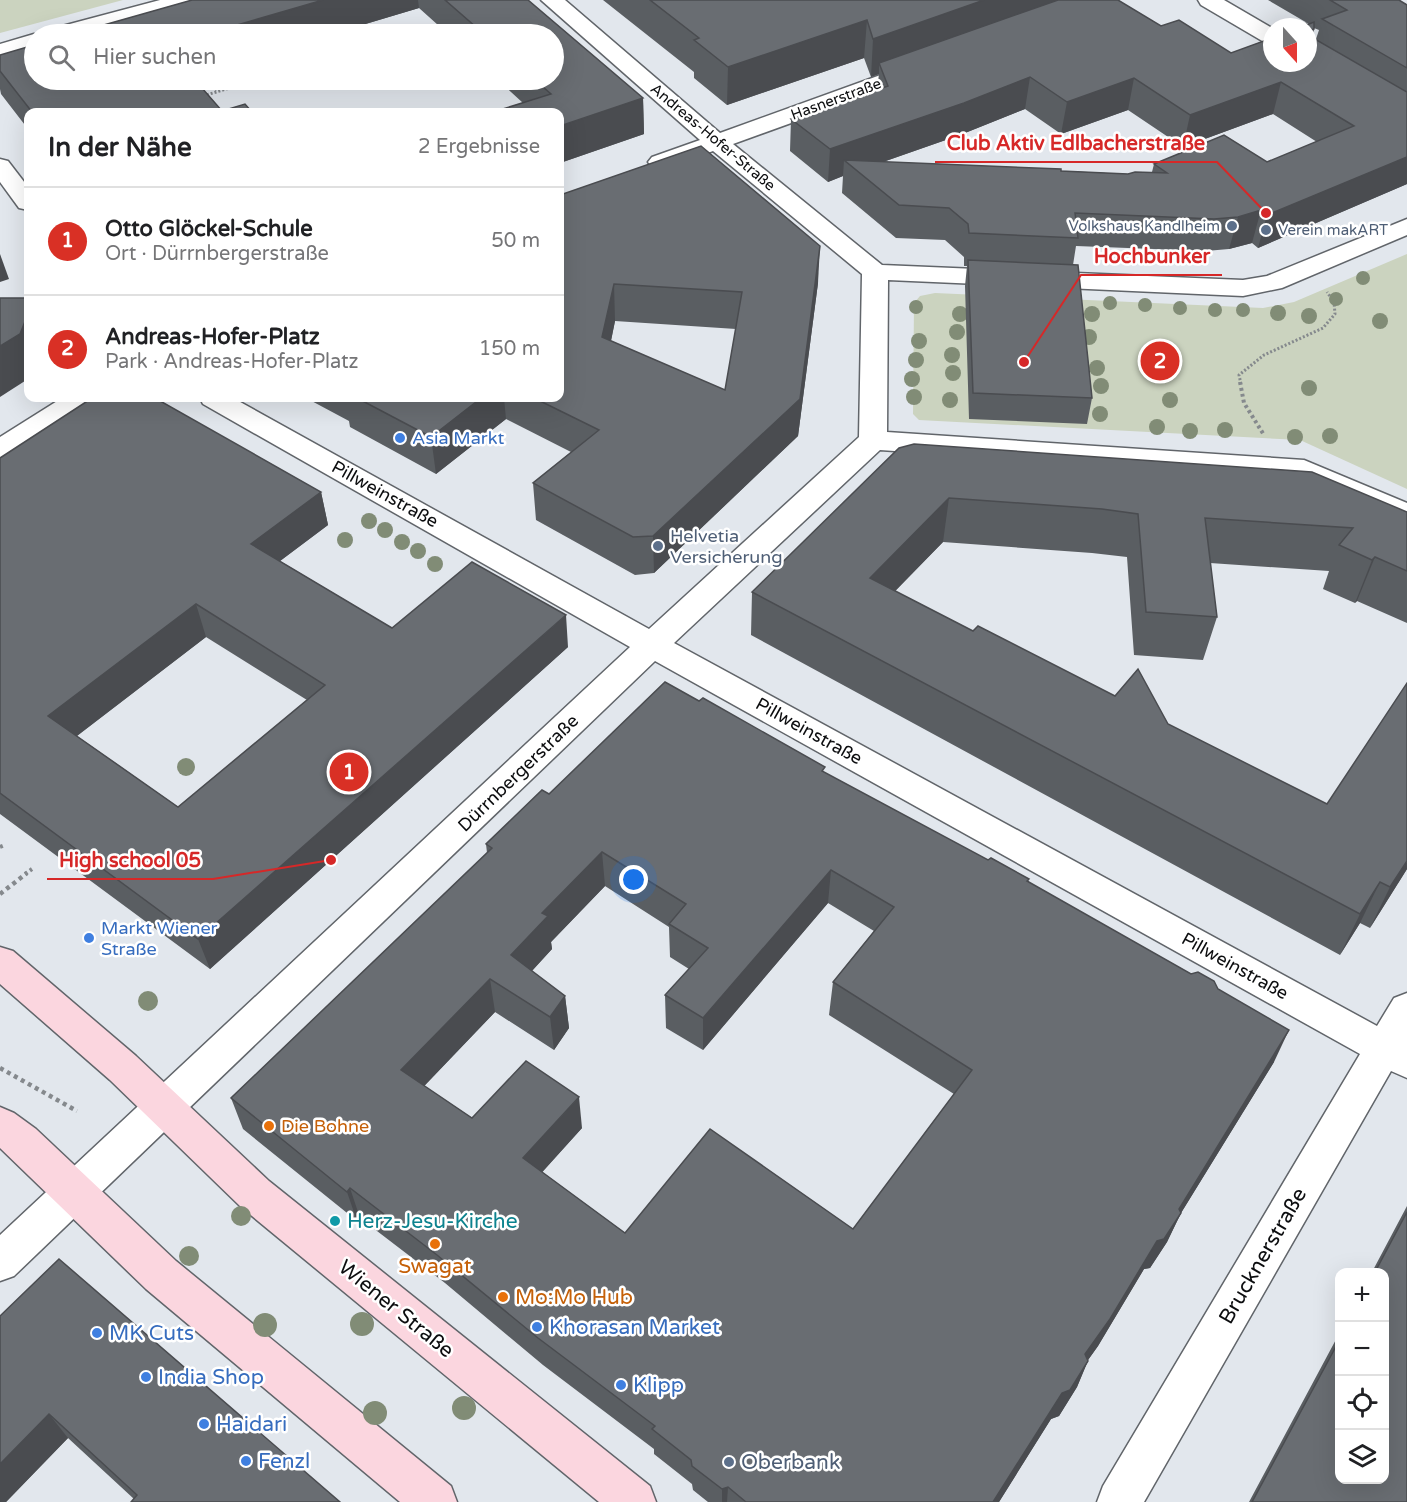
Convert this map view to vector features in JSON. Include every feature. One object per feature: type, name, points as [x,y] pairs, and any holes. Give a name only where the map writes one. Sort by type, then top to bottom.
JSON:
[{"type":"main road","name":"Wiener Straße","points":[[0,962],[123,1068],[255,1194],[634,1502]]},
{"type":"main road","points":[[0,1125],[22,1142],[161,1275],[435,1502]]},
{"type":"street","points":[[96,24],[184,0]]},
{"type":"street","name":"Andreas-Hofer-Straße","points":[[552,0],[717,142],[875,272]]},
{"type":"street","points":[[1209,0],[1263,32]]},
{"type":"street","points":[[0,51],[24,44]]},
{"type":"street","name":"Hasnerstraße","points":[[636,170],[939,62]]},
{"type":"street","points":[[0,166],[24,198]]},
{"type":"street","points":[[1407,226],[1273,283],[1243,288],[875,272],[873,440],[1304,470],[1407,515]]},
{"type":"street","points":[[0,450],[75,402]]},
{"type":"street","name":"Pillweinstraße","points":[[220,402],[652,645],[1396,1055]]},
{"type":"street","name":"Dürrnbergerstraße","points":[[165,1108],[652,645],[873,440]]},
{"type":"street","name":"Brucknerstraße","points":[[1119,1502],[1396,1055],[1407,1009]]},
{"type":"street","points":[[0,1262],[165,1108]]},
{"type":"path","points":[[196,98],[221,90]]},
{"type":"path","points":[[1269,444],[1244,403],[1239,375],[1264,355],[1323,328],[1335,314],[1334,302],[1323,285]]},
{"type":"path","points":[[0,894],[32,869]]},
{"type":"path","points":[[0,1068],[77,1111]]},
{"type":"green space","points":[[0,0],[123,0],[34,24],[24,24],[24,27],[0,33]]},
{"type":"green space","points":[[1407,254],[1407,489],[1300,440],[919,420],[913,414],[914,303],[920,296],[935,293],[1263,308],[1294,302]]},
{"type":"building","points":[[192,0],[323,0],[240,24],[107,24]]},
{"type":"building","points":[[445,0],[528,0],[556,24],[473,24]]},
{"type":"building","points":[[650,0],[984,0],[873,39],[867,20],[728,67],[694,40],[699,38]]},
{"type":"building","points":[[1058,0],[1118,0],[1161,26],[1179,20],[1231,53],[1263,41],[1263,72],[1317,72],[1317,40],[1407,92],[1407,157],[1267,215],[1261,210],[1238,217],[1214,219],[1075,213],[1078,238],[969,233],[968,224],[949,208],[899,205],[844,160],[1128,174],[1135,172],[1167,173],[1154,164],[1224,135],[1267,162],[1354,126],[1281,82],[1190,115],[1134,78],[1067,102],[1030,77],[964,103],[830,149],[791,119],[888,86],[879,63]]},
{"type":"building","points":[[1330,0],[1399,0],[1407,5],[1407,68],[1322,19],[1347,10]]},
{"type":"building","points":[[564,31],[643,98],[564,125],[564,108],[506,108],[551,94],[546,90],[564,90]]},
{"type":"building","points":[[24,48],[24,90],[204,90],[219,108],[29,108],[0,71],[0,55]]},
{"type":"building","points":[[245,104],[248,108],[232,108]]},
{"type":"building","points":[[701,146],[820,246],[800,399],[653,536],[633,537],[533,483],[599,430],[542,402],[564,402],[564,194]],"holes":[[[614,284],[742,292],[725,390],[602,337]]]},
{"type":"building","points":[[968,260],[1078,265],[1092,398],[973,393]]},
{"type":"building","points":[[0,298],[24,298],[24,324],[20,334],[0,346]]},
{"type":"building","points":[[86,402],[162,402],[321,492],[251,544],[392,628],[472,562],[566,615],[198,939],[0,793],[0,458]],"holes":[[[196,604],[325,685],[178,807],[48,716]]]},
{"type":"building","points":[[365,402],[476,402],[431,437]]},
{"type":"building","points":[[914,444],[1312,472],[1407,512],[1407,571],[1375,557],[1372,560],[1339,545],[1353,528],[1205,518],[1217,617],[1146,612],[1138,514],[1102,509],[949,498],[870,578],[973,631],[978,626],[1115,696],[1138,669],[1168,724],[1327,804],[1407,683],[1407,861],[1390,887],[1380,882],[1360,914],[752,592],[899,448]]},
{"type":"building","points":[[665,682],[699,701],[703,698],[825,767],[822,771],[988,860],[991,858],[1029,879],[1027,881],[1191,974],[1198,972],[1214,981],[1218,989],[1289,1030],[1179,1209],[1181,1213],[1164,1239],[1157,1241],[1110,1319],[1085,1354],[1088,1361],[1070,1390],[1062,1393],[993,1502],[746,1502],[728,1487],[722,1489],[692,1466],[691,1460],[652,1429],[655,1426],[538,1338],[437,1255],[350,1188],[347,1192],[231,1098],[492,848],[486,844],[542,790],[549,794]],"holes":[[[602,852],[686,904],[669,924],[708,948],[665,995],[703,1018],[831,870],[894,907],[833,982],[972,1070],[853,1229],[710,1129],[625,1233],[523,1158],[579,1097],[526,1061],[472,1118],[401,1070],[490,979],[550,1017],[565,996],[511,955],[548,916],[542,913]]]},
{"type":"building","points":[[1407,1212],[1407,1502],[1252,1502],[1335,1348],[1335,1484],[1389,1484],[1389,1268],[1377,1268]]},
{"type":"building","points":[[59,1259],[340,1502],[131,1502],[137,1495],[49,1414],[0,1464],[0,1316]]},
{"type":"place","name":"Club Aktiv Edlbacherstraße","points":[[1266,213]]},
{"type":"place","name":"Volkshaus Kandlheim","points":[[1232,226]]},
{"type":"place","name":"Verein makART","points":[[1266,230]]},
{"type":"place","name":"Andreas-Hofer-Platz","points":[[1160,361]]},
{"type":"place","name":"Hochbunker","points":[[1024,362]]},
{"type":"place","name":"Asia Markt","points":[[400,438]]},
{"type":"place","name":"Helvetia Versicherung","points":[[658,546]]},
{"type":"place","name":"Otto Glöckel-Schule","points":[[349,772]]},
{"type":"place","name":"High school 05","points":[[331,860]]},
{"type":"place","name":"Markt Wiener Straße","points":[[89,938]]},
{"type":"place","name":"Die Bohne","points":[[269,1126]]},
{"type":"place","name":"Herz-Jesu-Kirche","points":[[335,1221]]},
{"type":"place","name":"Swagat","points":[[435,1244]]},
{"type":"place","name":"Mo:Mo Hub","points":[[503,1297]]},
{"type":"place","name":"Khorasan Market","points":[[537,1327]]},
{"type":"place","name":"MK Cuts","points":[[97,1333]]},
{"type":"place","name":"India Shop","points":[[146,1377]]},
{"type":"place","name":"Klipp","points":[[621,1385]]},
{"type":"place","name":"Haidari","points":[[204,1424]]},
{"type":"place","name":"Fenzl","points":[[246,1461]]},
{"type":"place","name":"Oberbank","points":[[729,1462]]}]
